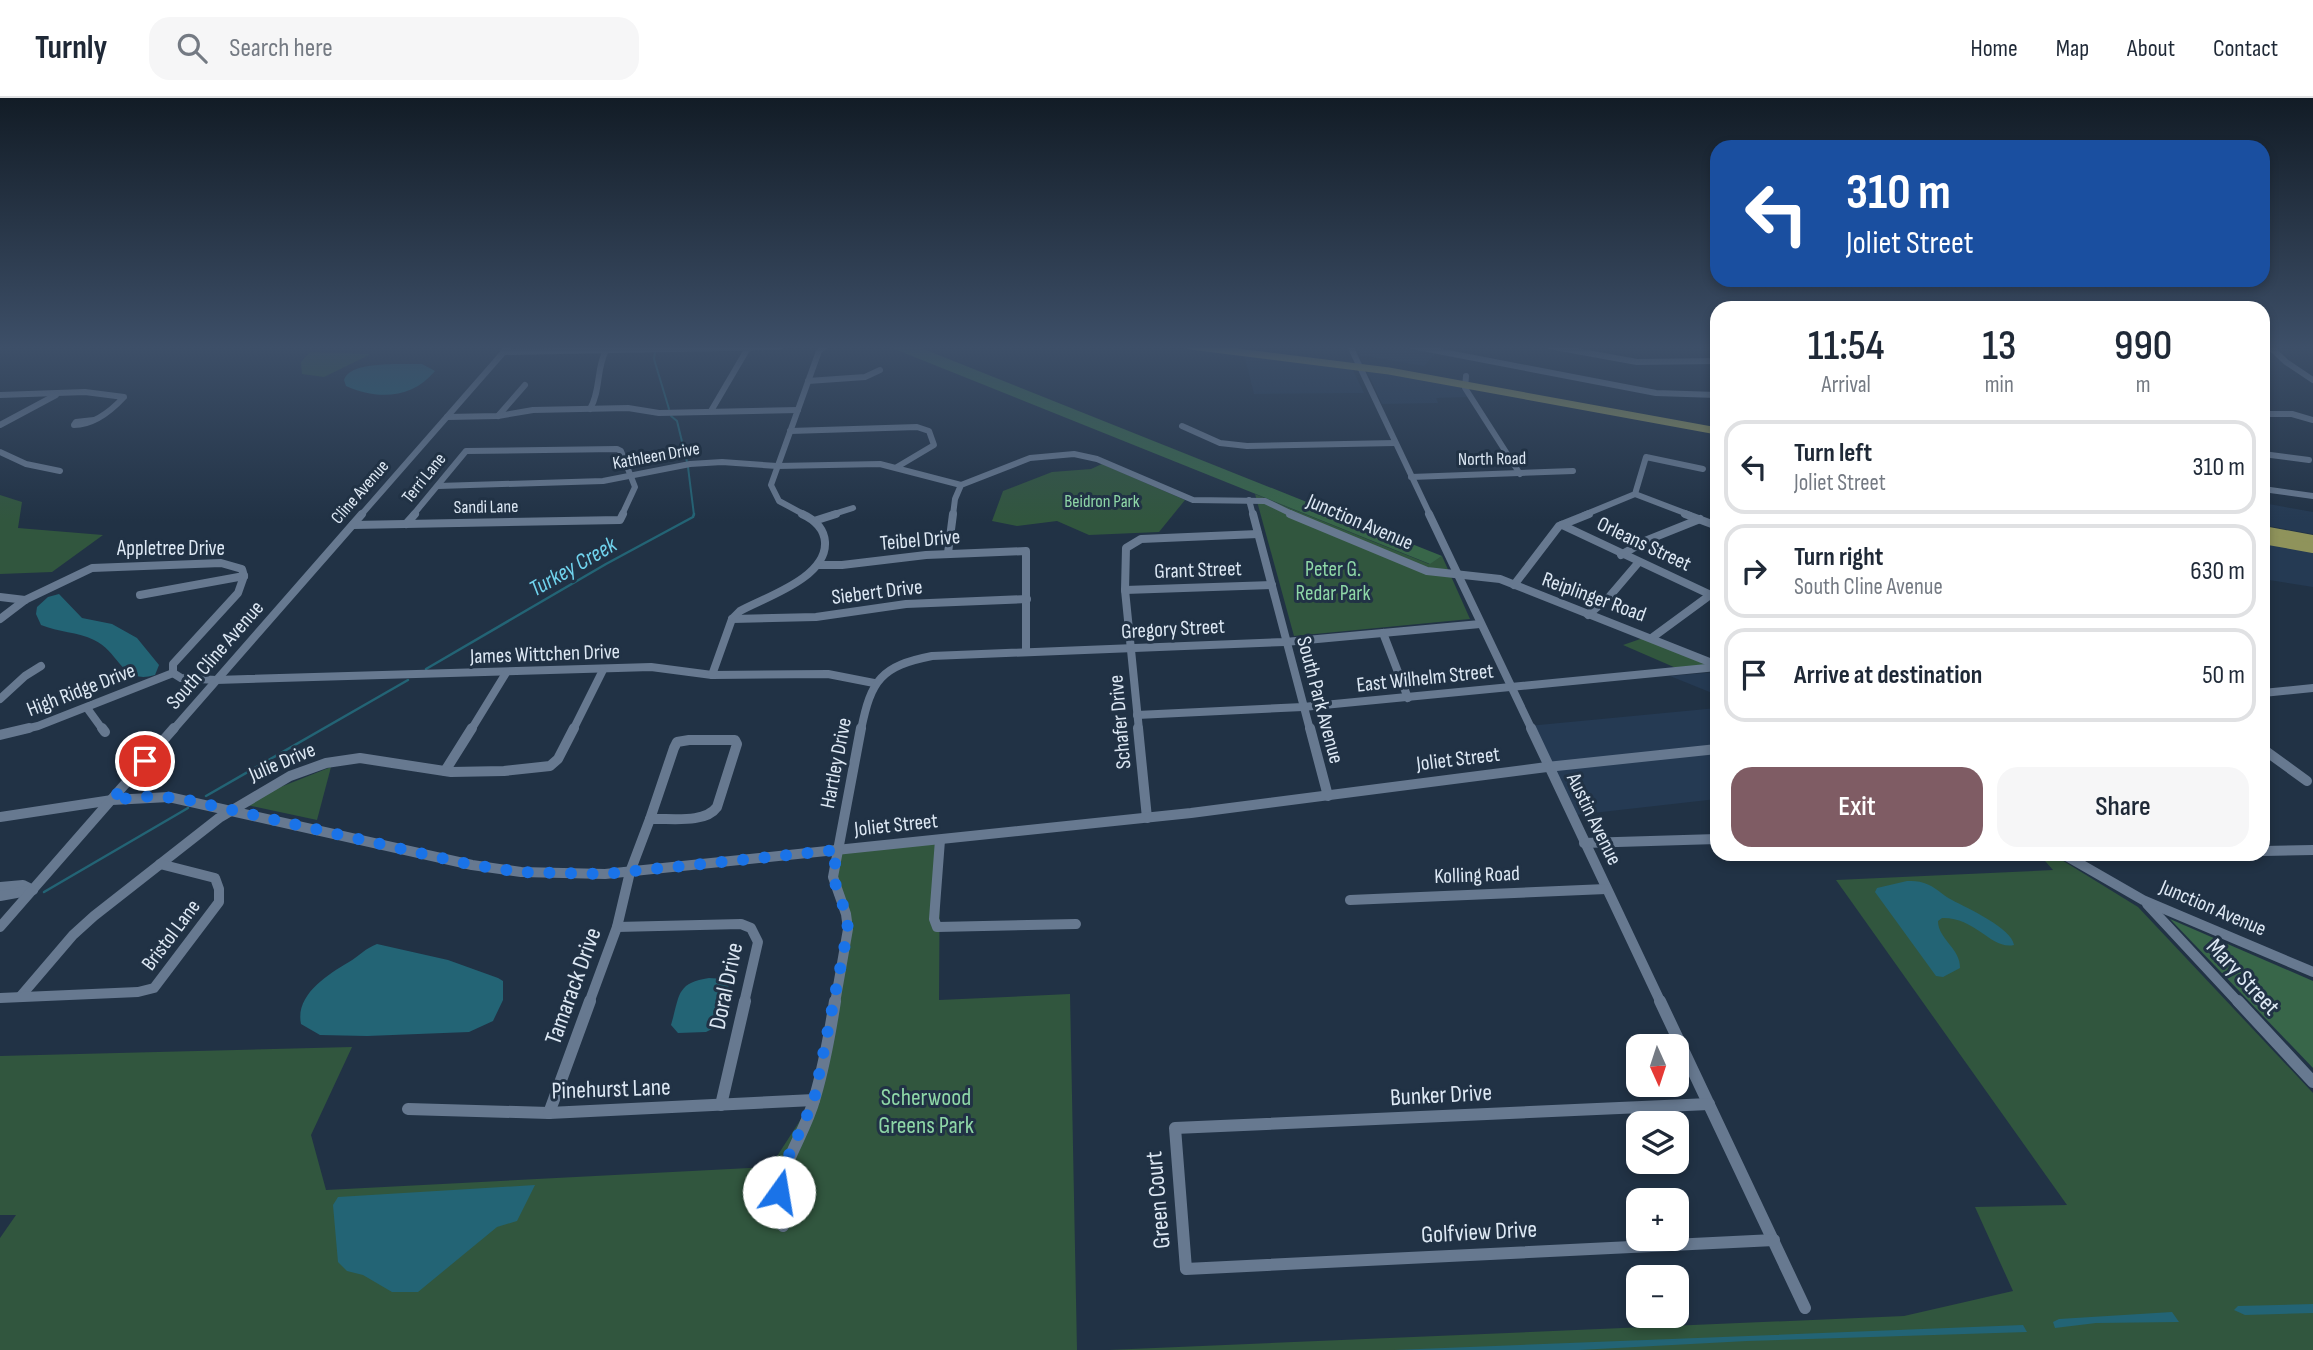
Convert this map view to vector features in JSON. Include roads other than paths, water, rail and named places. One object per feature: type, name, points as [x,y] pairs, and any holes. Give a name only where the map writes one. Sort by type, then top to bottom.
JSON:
[{"type":"main road","points":[[1591,404],[1710,429]]},
{"type":"main road","points":[[1604,404],[1710,424]]},
{"type":"main road","points":[[2270,532],[2313,540]]},
{"type":"main road","points":[[2270,540],[2313,548]]},
{"type":"street","points":[[0,425],[38,404]]},
{"type":"street","points":[[94,420],[114,404]]},
{"type":"street","name":"Cline Avenue","points":[[318,564],[458,404]]},
{"type":"street","points":[[498,416],[508,404]]},
{"type":"street","points":[[590,409],[593,404]]},
{"type":"street","points":[[711,411],[715,404]]},
{"type":"street","points":[[712,675],[732,619],[740,611],[796,582],[818,565],[824,554],[825,540],[814,521],[780,503],[772,493],[771,485],[799,404]]},
{"type":"street","name":"Austin Avenue","points":[[1377,404],[1805,1308]]},
{"type":"street","points":[[1476,404],[1520,474]]},
{"type":"street","points":[[447,417],[498,416],[533,410],[628,408],[659,413],[797,410]]},
{"type":"street","points":[[2270,414],[2292,415],[2313,420]]},
{"type":"street","points":[[1182,426],[1220,443],[1247,446],[1395,443]]},
{"type":"street","points":[[790,431],[925,428],[931,433],[934,445],[897,467]]},
{"type":"street","name":"Terri Lane","points":[[406,524],[466,451],[617,449],[631,476]]},
{"type":"street","points":[[0,452],[26,464],[60,471]]},
{"type":"street","points":[[948,553],[955,499],[961,485],[1030,458],[1074,454],[1097,459],[1193,500],[1249,500]]},
{"type":"street","points":[[2270,455],[2309,460]]},
{"type":"street","points":[[1635,494],[1646,457],[1703,469]]},
{"type":"street","name":"Kathleen Drive","points":[[438,485],[584,483],[703,462],[777,466],[866,464],[897,467],[961,485]]},
{"type":"street","name":"North Road","points":[[1411,477],[1573,471]]},
{"type":"street","name":"Sandi Lane","points":[[353,525],[620,520],[635,487],[631,476]]},
{"type":"street","points":[[2270,490],[2313,496]]},
{"type":"street","points":[[1514,586],[1562,525],[1635,494],[1710,523]]},
{"type":"street","name":"Junction Avenue","points":[[1249,500],[1272,503],[1427,571],[1457,574]]},
{"type":"street","name":"South Park Avenue","points":[[1249,500],[1328,796]]},
{"type":"street","points":[[814,521],[853,508]]},
{"type":"street","points":[[1621,555],[1645,541],[1700,519]]},
{"type":"street","name":"Orleans Street","points":[[1562,525],[1638,563],[1710,591]]},
{"type":"street","name":"Schafer Drive","points":[[1147,818],[1125,590],[1126,548],[1132,542],[1152,538],[1258,534]]},
{"type":"street","points":[[1026,652],[1027,551]]},
{"type":"street","name":"Teibel Drive","points":[[818,565],[948,553],[1027,551]]},
{"type":"street","name":"Appletree Drive","points":[[92,568],[221,563],[242,569],[244,576]]},
{"type":"street","points":[[1588,615],[1609,597],[1638,563]]},
{"type":"street","name":"South Cline Avenue","points":[[0,927],[318,564]]},
{"type":"street","points":[[0,619],[25,600],[92,568]]},
{"type":"street","name":"Reiplinger Road","points":[[1457,574],[1486,575],[1653,637],[1710,663]]},
{"type":"street","points":[[140,595],[244,576],[238,593],[173,664],[173,673]]},
{"type":"street","name":"Grant Street","points":[[1125,590],[1272,585]]},
{"type":"street","points":[[1653,637],[1710,596]]},
{"type":"street","points":[[0,597],[25,600]]},
{"type":"street","name":"Siebert Drive","points":[[732,619],[825,616],[931,602],[1027,599]]},
{"type":"street","name":"Gregory Street","points":[[874,683],[893,667],[910,660],[932,656],[1285,642],[1480,624]]},
{"type":"street","points":[[1383,633],[1408,698]]},
{"type":"street","points":[[0,699],[25,676],[41,666]]},
{"type":"street","name":"James Wittchen Drive","points":[[173,673],[181,678],[216,680],[651,667],[712,675],[828,674],[874,683]]},
{"type":"street","name":"East Wilhelm Street","points":[[1137,715],[1303,707],[1710,667]]},
{"type":"street","name":"Julie Drive","points":[[20,997],[73,935],[231,808],[266,787],[325,763],[358,758],[381,759],[422,769],[445,771],[550,766],[558,759],[603,670]]},
{"type":"street","name":"High Ridge Drive","points":[[0,735],[38,726],[173,673]]},
{"type":"street","points":[[445,771],[506,673]]},
{"type":"street","name":"Hartley Drive","points":[[783,1226],[778,1209],[780,1175],[814,1100],[848,929],[846,914],[833,877],[866,704],[874,683]]},
{"type":"street","points":[[2270,692],[2313,688]]},
{"type":"street","points":[[87,708],[105,732]]},
{"type":"street","name":"Tamarack Drive","points":[[549,1113],[617,927],[630,872],[677,742],[735,740],[737,744],[717,807],[712,814],[704,817],[650,819]]},
{"type":"street","name":"Joliet Street","points":[[0,817],[112,800],[169,797],[231,808],[472,865],[543,873],[630,872],[1147,818],[1547,767],[1710,750]]},
{"type":"street","points":[[2270,754],[2307,781]]},
{"type":"street","points":[[940,839],[933,919],[937,927],[1076,924]]},
{"type":"street","points":[[1584,843],[1710,839]]},
{"type":"street","points":[[2270,852],[2313,850]]},
{"type":"street","name":"Junction Avenue","points":[[2075,861],[2143,900],[2313,972]]},
{"type":"street","name":"Bristol Lane","points":[[20,997],[138,992],[154,988],[219,902],[219,889],[215,878],[160,864]]},
{"type":"street","points":[[0,887],[23,886],[33,890]]},
{"type":"street","name":"Kolling Road","points":[[1350,900],[1606,889]]},
{"type":"street","points":[[0,896],[33,890]]},
{"type":"street","name":"Mary Street","points":[[2143,900],[2313,1082]]},
{"type":"street","name":"Doral Drive","points":[[617,927],[741,924],[753,928],[757,934],[758,942],[721,1105]]},
{"type":"street","points":[[0,998],[20,997]]},
{"type":"street","name":"Pinehurst Lane","points":[[408,1109],[549,1113],[814,1100]]},
{"type":"street","name":"Bunker Drive","points":[[1175,1128],[1709,1104]]},
{"type":"street","name":"Green Court","points":[[1175,1128],[1186,1269]]},
{"type":"street","name":"Golfview Drive","points":[[1186,1269],[1774,1240]]},
{"type":"waterway","name":"Turkey Creek","points":[[668,404],[669,409]]},
{"type":"waterway","name":"Turkey Creek","points":[[671,416],[677,421],[687,462]]},
{"type":"waterway","name":"Turkey Creek","points":[[688,467],[694,514]]},
{"type":"waterway","name":"Turkey Creek","points":[[426,669],[694,514]]},
{"type":"waterway","name":"Turkey Creek","points":[[206,796],[408,680]]},
{"type":"waterway","name":"Turkey Creek","points":[[44,892],[188,808]]},
{"type":"park label","name":"Beidron Park","points":[[1102,501]]},
{"type":"park label","name":"Peter G. Redar Park","points":[[1333,581]]},
{"type":"park label","name":"Scherwood Greens Park","points":[[926,1111]]}]
